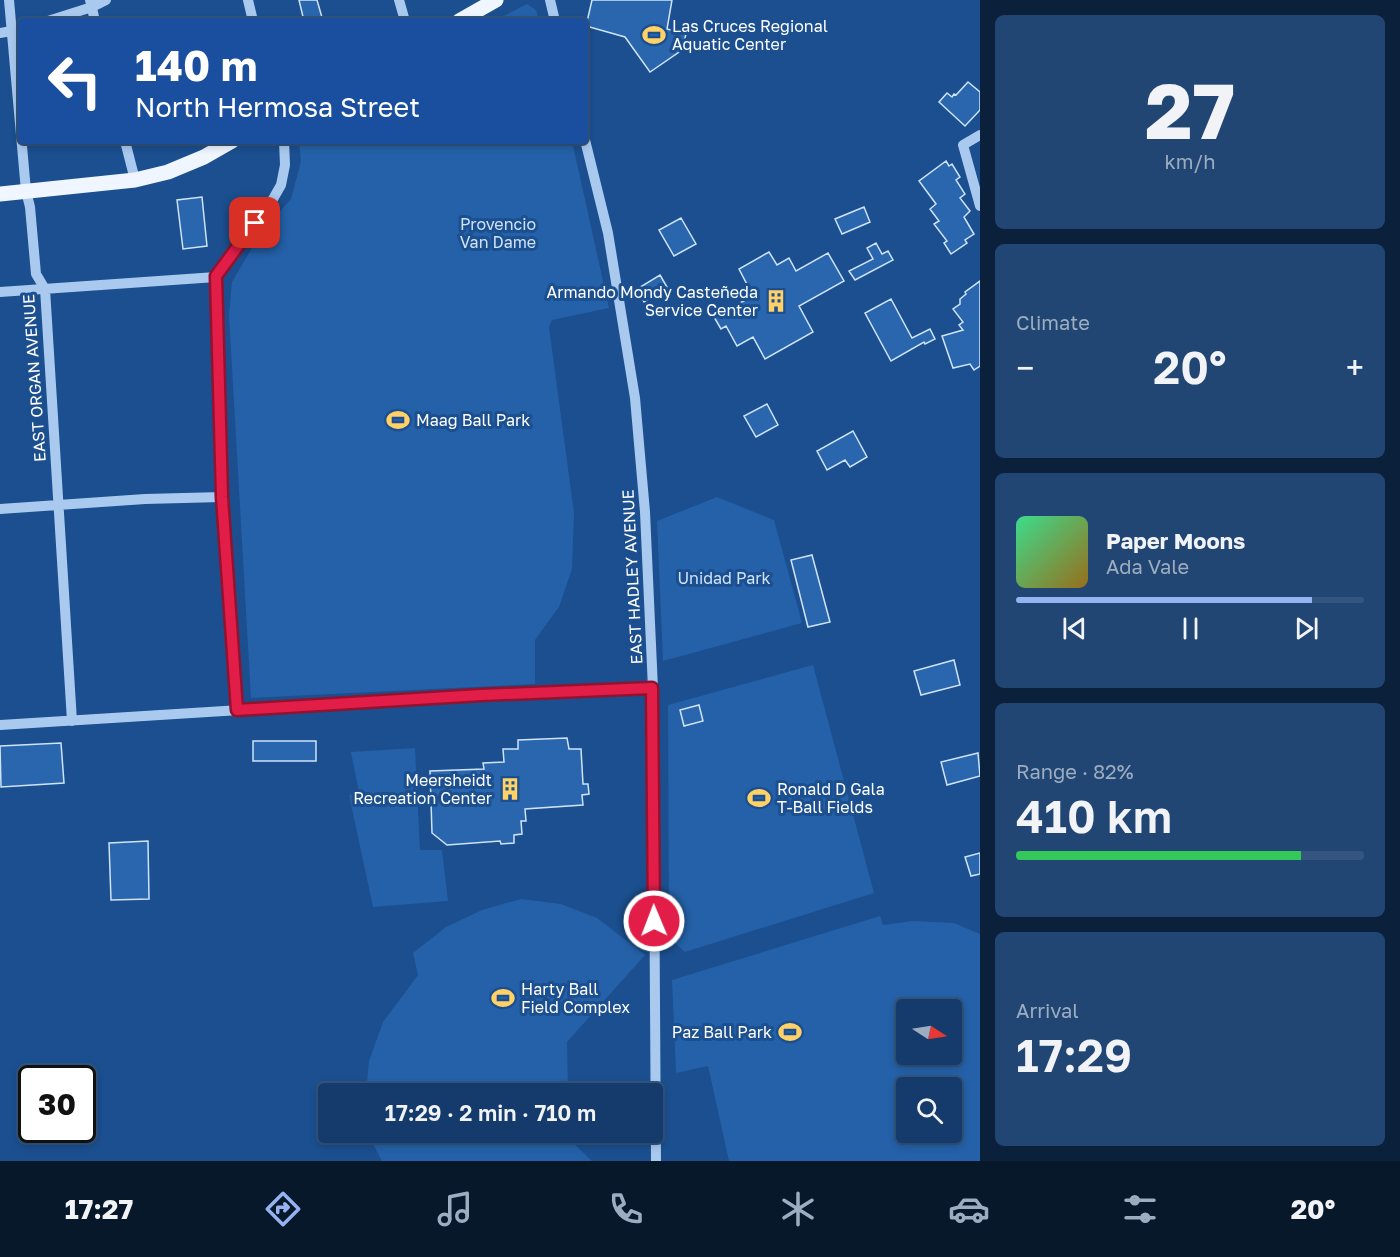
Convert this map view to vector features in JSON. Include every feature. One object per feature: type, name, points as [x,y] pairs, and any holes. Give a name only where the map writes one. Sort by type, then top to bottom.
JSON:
[{"type":"main road","points":[[464,18],[496,0]]},
{"type":"main road","points":[[0,194],[135,180],[177,168],[204,157],[227,144]]},
{"type":"street","name":"EAST ORGAN AVENUE","points":[[9,0],[17,31],[18,49]]},
{"type":"street","points":[[56,18],[106,0]]},
{"type":"street","points":[[248,0],[252,18]]},
{"type":"street","points":[[399,0],[404,18]]},
{"type":"street","points":[[550,0],[554,18]]},
{"type":"street","points":[[0,33],[17,31]]},
{"type":"street","points":[[980,135],[963,145],[980,206]]},
{"type":"street","name":"EAST ORGAN AVENUE","points":[[23,144],[26,191],[30,207],[36,274],[45,289],[72,721]]},
{"type":"street","points":[[126,144],[135,180]]},
{"type":"street","points":[[237,710],[222,497],[216,276],[269,206],[281,185],[285,165],[284,144]]},
{"type":"street","name":"EAST HADLEY AVENUE","points":[[586,144],[608,233],[635,398],[645,512],[652,688],[656,1161]]},
{"type":"street","points":[[0,292],[216,276]]},
{"type":"street","points":[[0,509],[57,504],[222,497]]},
{"type":"street","points":[[0,725],[469,696],[652,688]]},
{"type":"green space","points":[[527,4],[536,10],[538,18],[500,18]]},
{"type":"green space","name":"Maag Ball Park","points":[[299,144],[573,144],[609,308],[552,320],[549,327],[574,513],[572,569],[559,607],[535,640],[535,684],[251,698],[229,315],[232,282],[260,234],[291,199],[301,161]]},
{"type":"green space","name":"Unidad Park","points":[[717,497],[774,520],[802,623],[663,661],[657,521]]},
{"type":"green space","name":"Ronald D Gala T-Ball Fields","points":[[813,665],[874,893],[685,952],[669,938],[668,705]]},
{"type":"green space","points":[[415,748],[420,850],[442,850],[448,901],[373,907],[349,795],[359,792],[351,752]]},
{"type":"green space","name":"Harty Ball Field Complex","points":[[521,899],[561,904],[597,918],[645,955],[567,1042],[568,1083],[367,1083],[369,1061],[383,1022],[418,975],[413,953],[446,927],[482,910]]},
{"type":"green space","name":"Paz Ball Park","points":[[880,916],[883,925],[913,921],[954,923],[980,934],[980,1161],[729,1161],[708,1066],[676,1073],[672,980]]},
{"type":"green space","points":[[373,1143],[573,1143],[592,1161],[382,1161]]},
{"type":"building","points":[[299,0],[317,0],[322,18],[303,18]]},
{"type":"building","name":"Las Cruces Regional Aquatic Center","points":[[592,0],[672,0],[667,29],[686,34],[682,50],[650,72],[625,37],[588,27]]},
{"type":"building","points":[[968,82],[980,92],[980,110],[965,126],[939,102],[947,93],[952,97],[956,95]]},
{"type":"building","points":[[946,161],[949,166],[952,164],[960,177],[956,180],[965,194],[960,198],[970,211],[964,217],[974,234],[965,240],[967,243],[951,254],[944,243],[947,241],[934,224],[939,221],[930,209],[936,204],[919,181]]},
{"type":"building","points":[[202,197],[207,246],[183,249],[177,200]]},
{"type":"building","points":[[864,207],[870,222],[842,234],[835,219]]},
{"type":"building","points":[[681,218],[696,244],[674,256],[659,230]]},
{"type":"building","points":[[876,243],[882,254],[888,251],[893,260],[855,280],[849,271],[873,259],[867,248]]},
{"type":"building","name":"Armando Mondy Casteñeda Service Center","points":[[769,252],[777,265],[789,258],[796,271],[828,253],[844,281],[799,306],[813,332],[765,359],[753,337],[737,346],[726,326],[721,329],[714,317],[753,296],[739,269]]},
{"type":"building","points":[[660,275],[667,287],[644,302],[637,289]]},
{"type":"building","points":[[980,281],[980,366],[974,370],[970,364],[953,368],[942,336],[963,330],[959,325],[963,322],[953,309],[960,304],[960,299],[966,294],[965,292]]},
{"type":"building","points":[[891,299],[912,338],[930,329],[935,339],[925,344],[924,342],[891,361],[865,313]]},
{"type":"building","points":[[767,404],[778,425],[756,437],[744,416]]},
{"type":"building","points":[[853,431],[867,457],[850,467],[845,460],[827,470],[817,451]]},
{"type":"building","points":[[812,555],[830,622],[808,627],[791,560]]},
{"type":"building","points":[[954,660],[960,685],[921,695],[914,671]]},
{"type":"building","points":[[699,705],[703,721],[684,726],[680,710]]},
{"type":"building","name":"Meersheidt Recreation Center","points":[[567,738],[569,749],[581,749],[583,784],[588,784],[589,794],[582,795],[583,805],[525,809],[526,821],[521,821],[522,834],[514,835],[514,843],[501,844],[500,841],[447,845],[432,833],[430,771],[484,769],[483,763],[504,762],[503,749],[518,749],[518,740]]},
{"type":"building","points":[[253,741],[316,741],[316,761],[253,761]]},
{"type":"building","points":[[61,743],[64,783],[1,787],[0,746]]},
{"type":"building","points":[[978,753],[980,776],[947,785],[941,762]]},
{"type":"building","points":[[148,841],[149,899],[111,900],[109,843]]},
{"type":"building","points":[[980,853],[980,874],[971,876],[965,857]]},
{"type":"place","name":"Las Cruces Regional Aquatic Center","points":[[654,35]]},
{"type":"place","name":"Armando Mondy Casteñeda Service Center","points":[[776,301]]},
{"type":"place","name":"Maag Ball Park","points":[[398,420]]},
{"type":"place","name":"Meersheidt Recreation Center","points":[[510,789]]},
{"type":"place","name":"Ronald D Gala T-Ball Fields","points":[[759,798]]},
{"type":"place","name":"Harty Ball Field Complex","points":[[503,998]]},
{"type":"place","name":"Paz Ball Park","points":[[790,1032]]},
{"type":"route","points":[[255,223],[216,276],[222,497],[237,710],[481,695],[552,694],[652,688],[654,921]]},
{"type":"park label","name":"Provencio Van Dame","points":[[498,233]]}]
